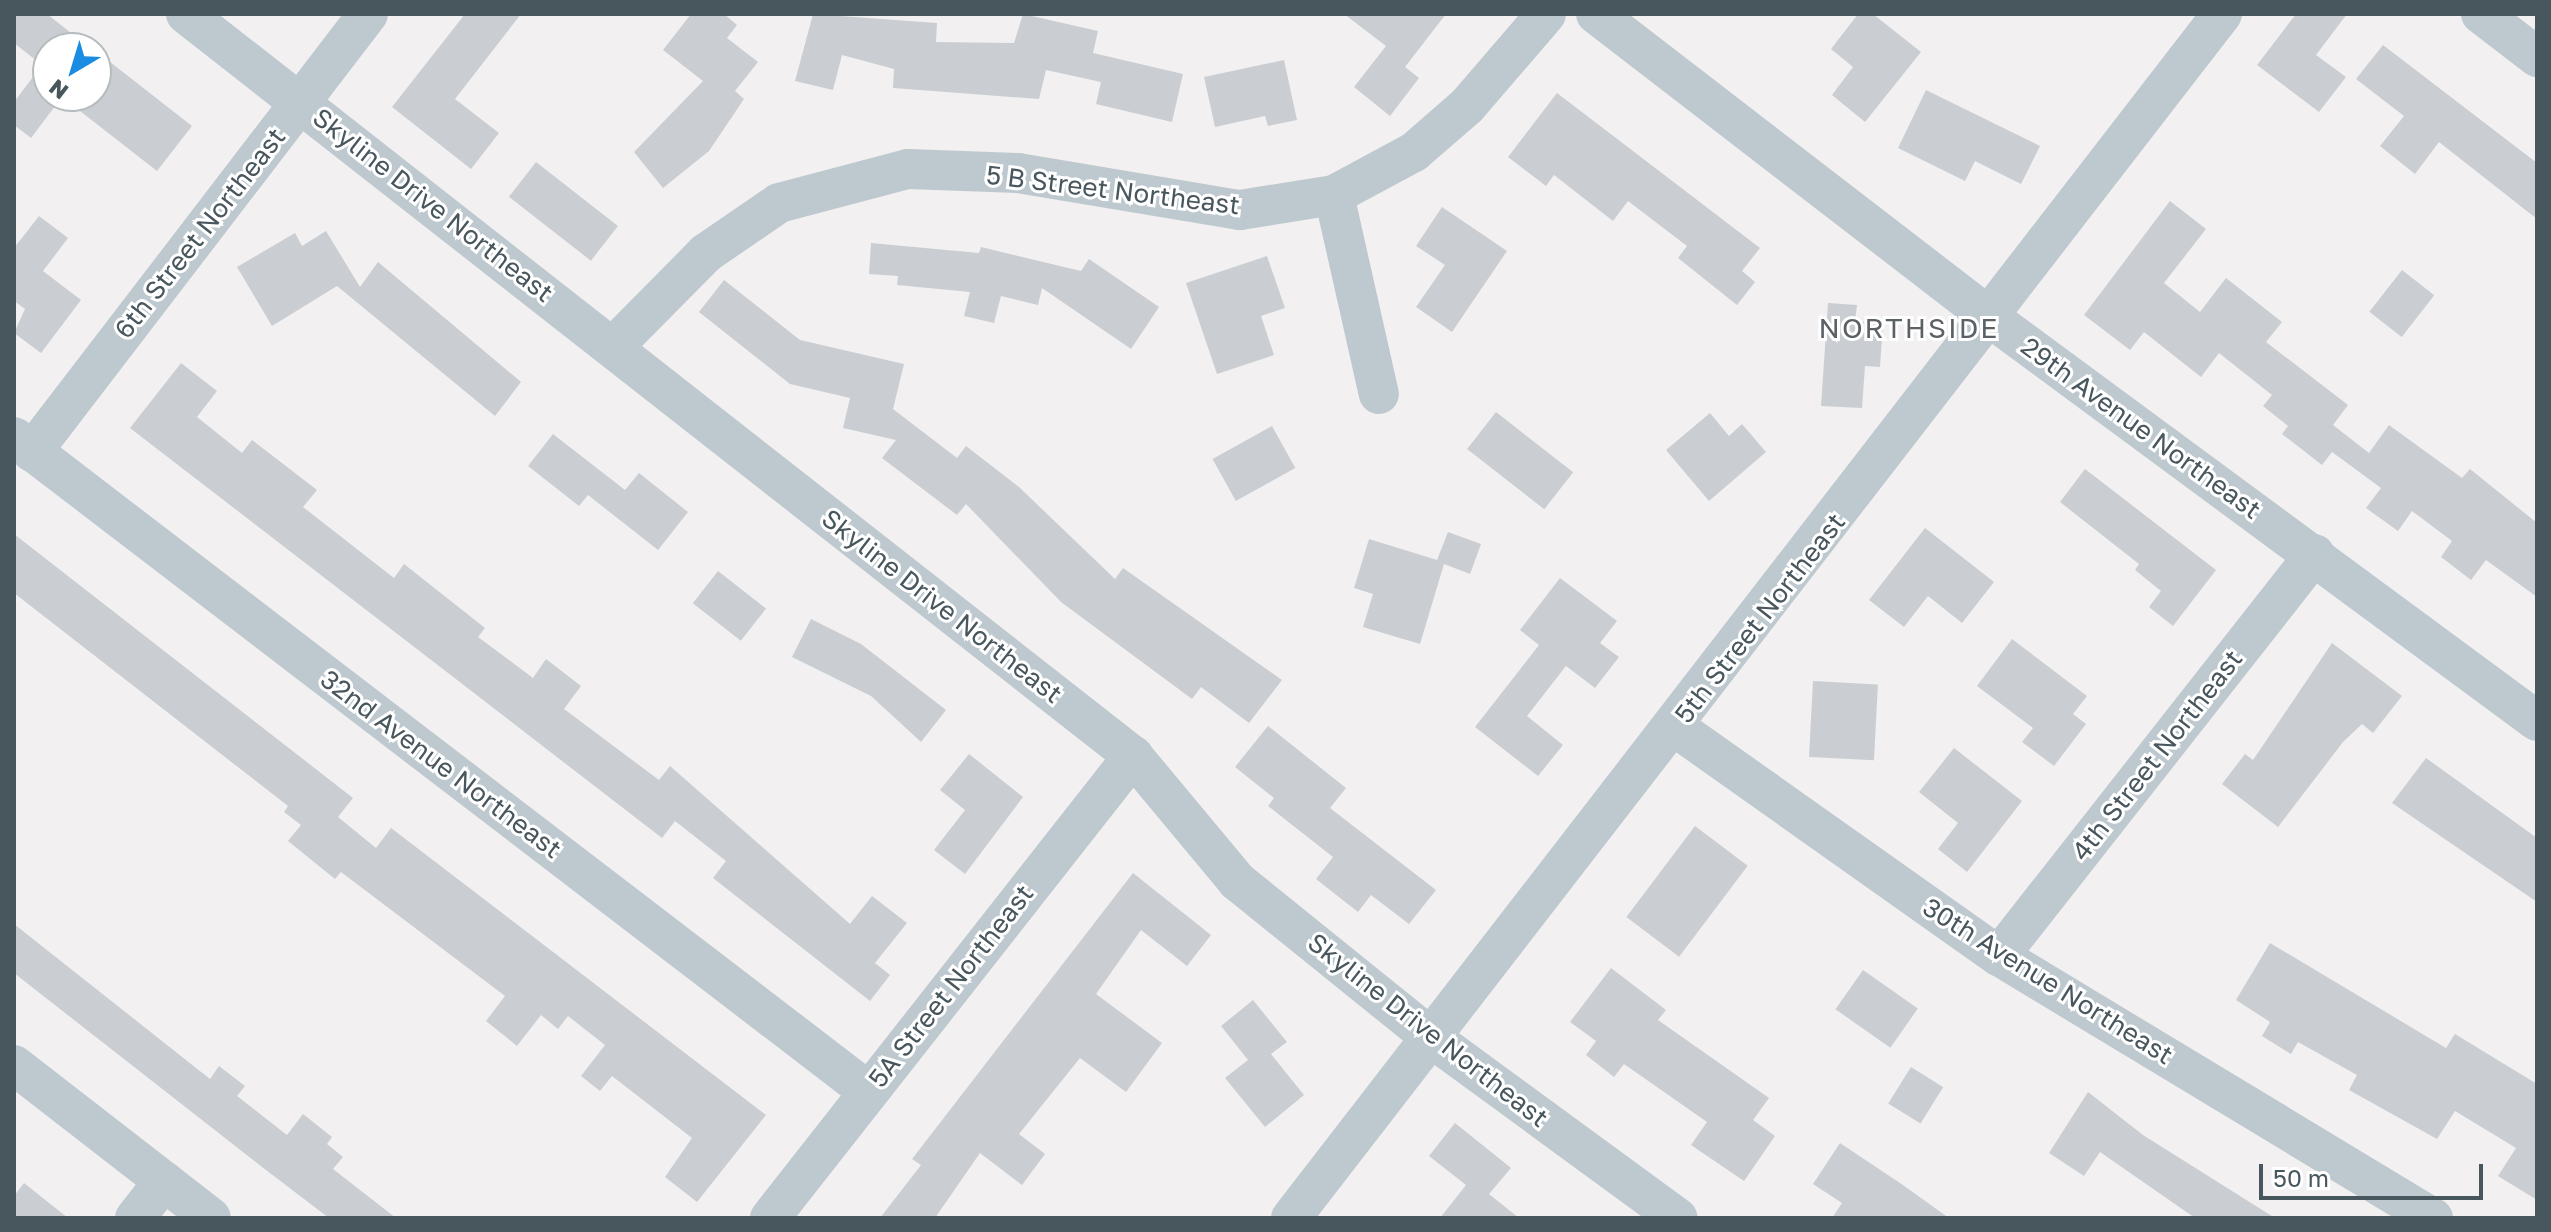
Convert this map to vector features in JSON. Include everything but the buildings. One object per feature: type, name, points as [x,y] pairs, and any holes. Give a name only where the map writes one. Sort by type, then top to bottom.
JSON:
[{"type":"street","name":"Skyline Drive Northeast","points":[[186,14],[614,346],[1133,756],[1237,881],[1433,1039],[1678,1218]]},
{"type":"street","name":"6th Street Northeast","points":[[23,445],[301,102],[368,14]]},
{"type":"street","name":"5 B Street Northeast","points":[[614,346],[706,253],[779,203],[908,169],[1018,173],[1240,210],[1334,195],[1414,152],[1467,106],[1546,14]]},
{"type":"street","name":"29th Avenue Northeast","points":[[1596,14],[1992,319],[2315,554],[2537,721]]},
{"type":"street","name":"5th Street Northeast","points":[[1291,1218],[1992,319],[2222,14]]},
{"type":"street","points":[[2481,14],[2537,57]]},
{"type":"street","points":[[1334,195],[1379,394]]},
{"type":"street","name":"32nd Avenue Northeast","points":[[23,445],[868,1091]]},
{"type":"street","name":"4th Street Northeast","points":[[1999,956],[2315,554]]},
{"type":"street","name":"30th Avenue Northeast","points":[[1675,727],[1999,956],[2433,1218]]},
{"type":"street","name":"5A Street Northeast","points":[[770,1218],[1133,756]]},
{"type":"street","points":[[14,1065],[211,1218]]},
{"type":"street","points":[[135,1218],[164,1181]]},
{"type":"district","name":"NORTHSIDE","points":[[1909,328]]}]
